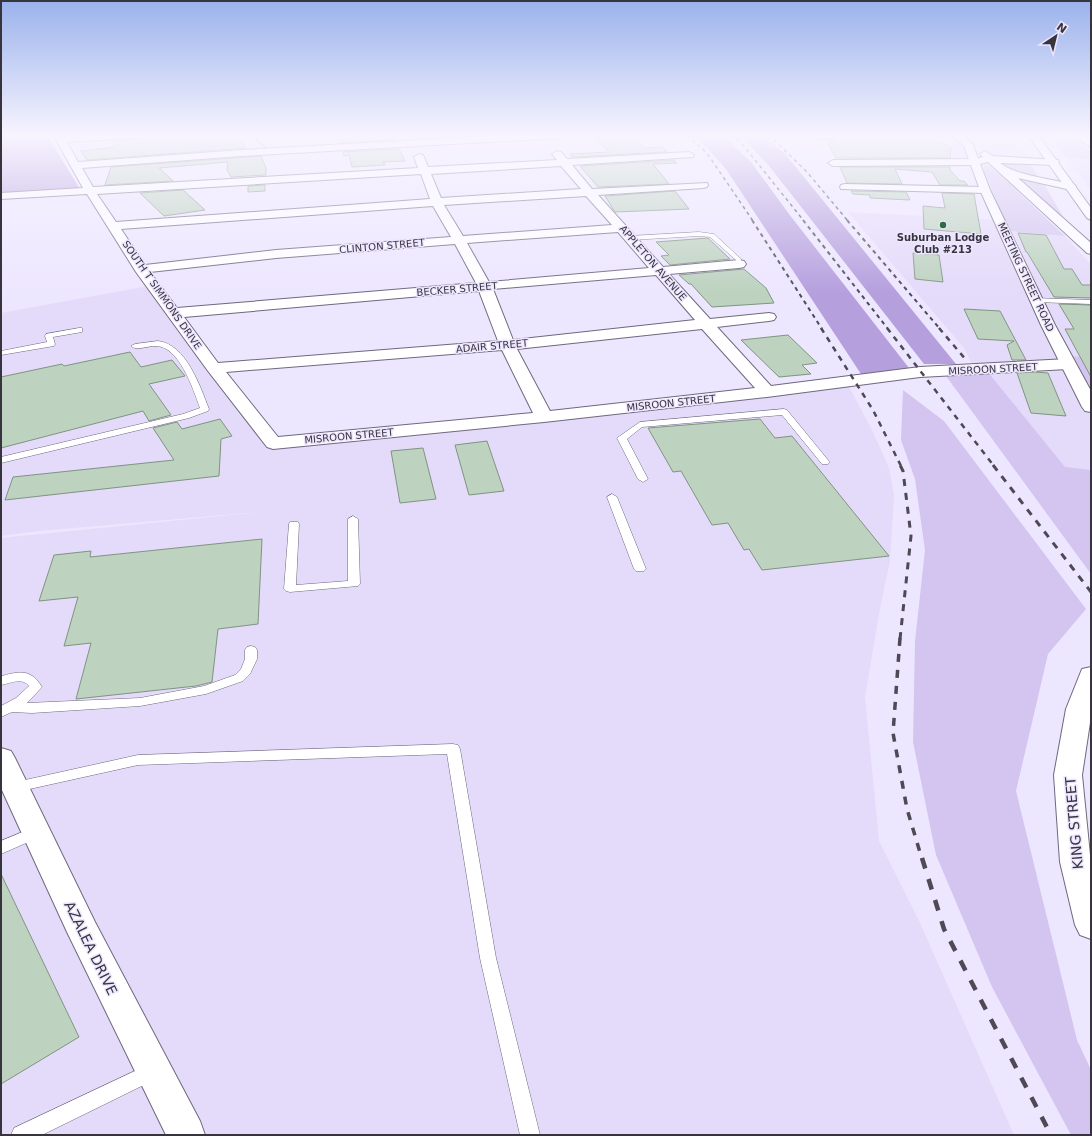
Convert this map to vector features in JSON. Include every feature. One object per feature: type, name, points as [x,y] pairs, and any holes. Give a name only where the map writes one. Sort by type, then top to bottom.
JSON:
[{"type":"street","name":"SOUTH T SIMMONS DRIVE","points":[[88,188],[142,269],[214,368],[273,443]]},
{"type":"street","points":[[1,196],[140,188]]},
{"type":"street","points":[[431,188],[437,202],[485,287],[507,345],[544,417]]},
{"type":"street","name":"APPLETON AVENUE","points":[[586,188],[767,392]]},
{"type":"street","points":[[113,226],[437,202],[664,188]]},
{"type":"street","points":[[684,188],[693,198]]},
{"type":"street","points":[[892,188],[985,190]]},
{"type":"street","name":"MEETING STREET ROAD","points":[[1022,188],[1091,250]]},
{"type":"street","points":[[1072,188],[1091,216]]},
{"type":"street","name":"MEETING STREET ROAD","points":[[985,190],[1036,300],[1091,408]]},
{"type":"street","name":"CLINTON STREET","points":[[142,269],[276,254],[622,228]]},
{"type":"street","name":"BECKER STREET","points":[[174,313],[739,264]]},
{"type":"street","name":"ADAIR STREET","points":[[214,368],[507,345],[769,317]]},
{"type":"street","name":"MISROON STREET","points":[[273,443],[544,417],[767,392],[920,372],[1068,364]]},
{"type":"street","name":"KING STREET","points":[[1091,675],[1079,709],[1068,775],[1075,862],[1091,925]]},
{"type":"street","name":"AZALEA DRIVE","points":[[1,758],[16,787],[83,932],[186,1135]]},
{"type":"lane","points":[[631,238],[699,234],[712,235],[739,260],[739,264]]},
{"type":"lane","points":[[1036,300],[1091,302]]},
{"type":"lane","points":[[1,353],[51,344],[49,336],[79,330]]},
{"type":"lane","points":[[1,460],[186,416],[205,409],[192,378],[173,348],[164,344],[135,346]]},
{"type":"lane","points":[[643,479],[622,438],[640,425],[784,412],[824,462]]},
{"type":"lane","points":[[612,497],[640,569]]},
{"type":"lane","points":[[294,524],[290,589],[354,584],[353,519]]},
{"type":"lane","points":[[5,710],[140,702],[206,690],[239,678],[246,671],[251,659],[251,650]]},
{"type":"lane","points":[[1,681],[24,676],[33,681],[36,687],[21,701],[5,710]]},
{"type":"lane","points":[[16,787],[138,760],[453,749],[488,958],[530,1135]]},
{"type":"lane","points":[[1,848],[37,832]]},
{"type":"lane","points":[[33,1132],[154,1072]]},
{"type":"shaded area","points":[[1,188],[80,189],[1,194]]},
{"type":"shaded area","points":[[739,188],[770,188],[909,368],[861,374]]},
{"type":"shaded area","points":[[786,188],[813,188],[956,364],[924,364]]},
{"type":"shaded area","points":[[991,188],[1014,188],[1065,236],[1009,231]]},
{"type":"shaded area","points":[[1028,188],[1046,188],[1066,222]]},
{"type":"shaded area","points":[[848,212],[1000,220],[1005,231],[1065,236],[1091,264],[1091,358],[1064,356],[1091,407],[1091,470],[1065,468],[986,369],[975,370],[964,348]]},
{"type":"shaded area","points":[[154,285],[274,443],[847,383],[872,430],[889,468],[894,495],[890,561],[880,608],[865,697],[879,841],[920,923],[1014,1135],[1,1135],[1,538],[260,512],[39,531],[1,536],[1,313]]},
{"type":"shaded area","points":[[1070,356],[1091,358],[1091,393]]},
{"type":"shaded area","points":[[988,372],[1065,467],[1091,470],[1091,574],[946,376]]},
{"type":"shaded area","points":[[903,390],[944,421],[1086,609],[1048,654],[1016,791],[1077,1040],[1091,1070],[1091,1135],[1071,1135],[992,987],[936,855],[913,742],[915,641],[925,550],[915,479],[901,440]]},
{"type":"building","points":[[248,188],[265,188],[265,191],[248,192]]},
{"type":"building","points":[[183,190],[205,210],[164,216],[140,193]]},
{"type":"building","points":[[675,191],[689,209],[615,212],[605,196]]},
{"type":"building","points":[[851,191],[906,192],[910,200],[870,198],[870,195],[853,194]]},
{"type":"building","points":[[942,193],[974,194],[981,234],[924,229],[923,206],[945,208]]},
{"type":"building","points":[[1018,233],[1046,235],[1064,269],[1072,269],[1082,285],[1091,285],[1091,298],[1054,297],[1026,252]]},
{"type":"building","points":[[708,238],[730,259],[670,265],[661,256],[669,255],[656,242]]},
{"type":"building","points":[[913,253],[939,255],[943,282],[915,279]]},
{"type":"building","points":[[744,269],[766,288],[774,303],[712,307],[691,284],[679,275]]},
{"type":"building","points":[[1059,304],[1091,305],[1091,377],[1065,329],[1074,329]]},
{"type":"building","points":[[964,309],[1000,311],[1026,360],[1012,360],[1007,345],[1014,341],[978,339]]},
{"type":"building","points":[[788,335],[817,363],[802,365],[811,374],[779,377],[741,340]]},
{"type":"building","points":[[130,352],[141,367],[172,360],[185,376],[149,384],[171,415],[149,421],[143,411],[1,448],[1,377]]},
{"type":"building","points":[[1017,373],[1048,373],[1066,416],[1031,413]]},
{"type":"building","points":[[220,419],[232,436],[221,439],[219,476],[5,500],[13,477],[174,460],[153,428],[177,422],[182,429]]},
{"type":"building","points":[[760,419],[775,438],[792,436],[889,556],[762,570],[749,549],[744,550],[728,523],[712,525],[681,471],[673,472],[648,428]]},
{"type":"building","points":[[487,441],[504,491],[469,495],[455,445]]},
{"type":"building","points":[[423,448],[436,499],[400,503],[391,451]]},
{"type":"building","points":[[262,539],[258,624],[218,629],[212,682],[196,686],[76,699],[91,643],[64,646],[78,597],[39,601],[54,555],[91,551],[90,557]]},
{"type":"building","points":[[1,874],[79,1037],[1,1084]]},
{"type":"railway","points":[[731,188],[753,221]]},
{"type":"railway","points":[[778,188],[804,221]]},
{"type":"railway","points":[[820,188],[848,221]]},
{"type":"railway","points":[[752,220],[822,329]]},
{"type":"railway","points":[[803,220],[888,329]]},
{"type":"railway","points":[[847,220],[940,329]]},
{"type":"railway","points":[[821,328],[873,410],[901,466]]},
{"type":"railway","points":[[887,328],[994,466]]},
{"type":"railway","points":[[939,328],[967,361]]},
{"type":"railway","points":[[900,465],[903,471],[911,536],[900,639]]},
{"type":"railway","points":[[993,465],[1091,592]]},
{"type":"railway","points":[[900,638],[893,733],[907,809],[922,859]]},
{"type":"railway","points":[[922,858],[944,929],[1051,1135]]},
{"type":"place","name":"Suburban Lodge Club #213","points":[[943,225]]}]
